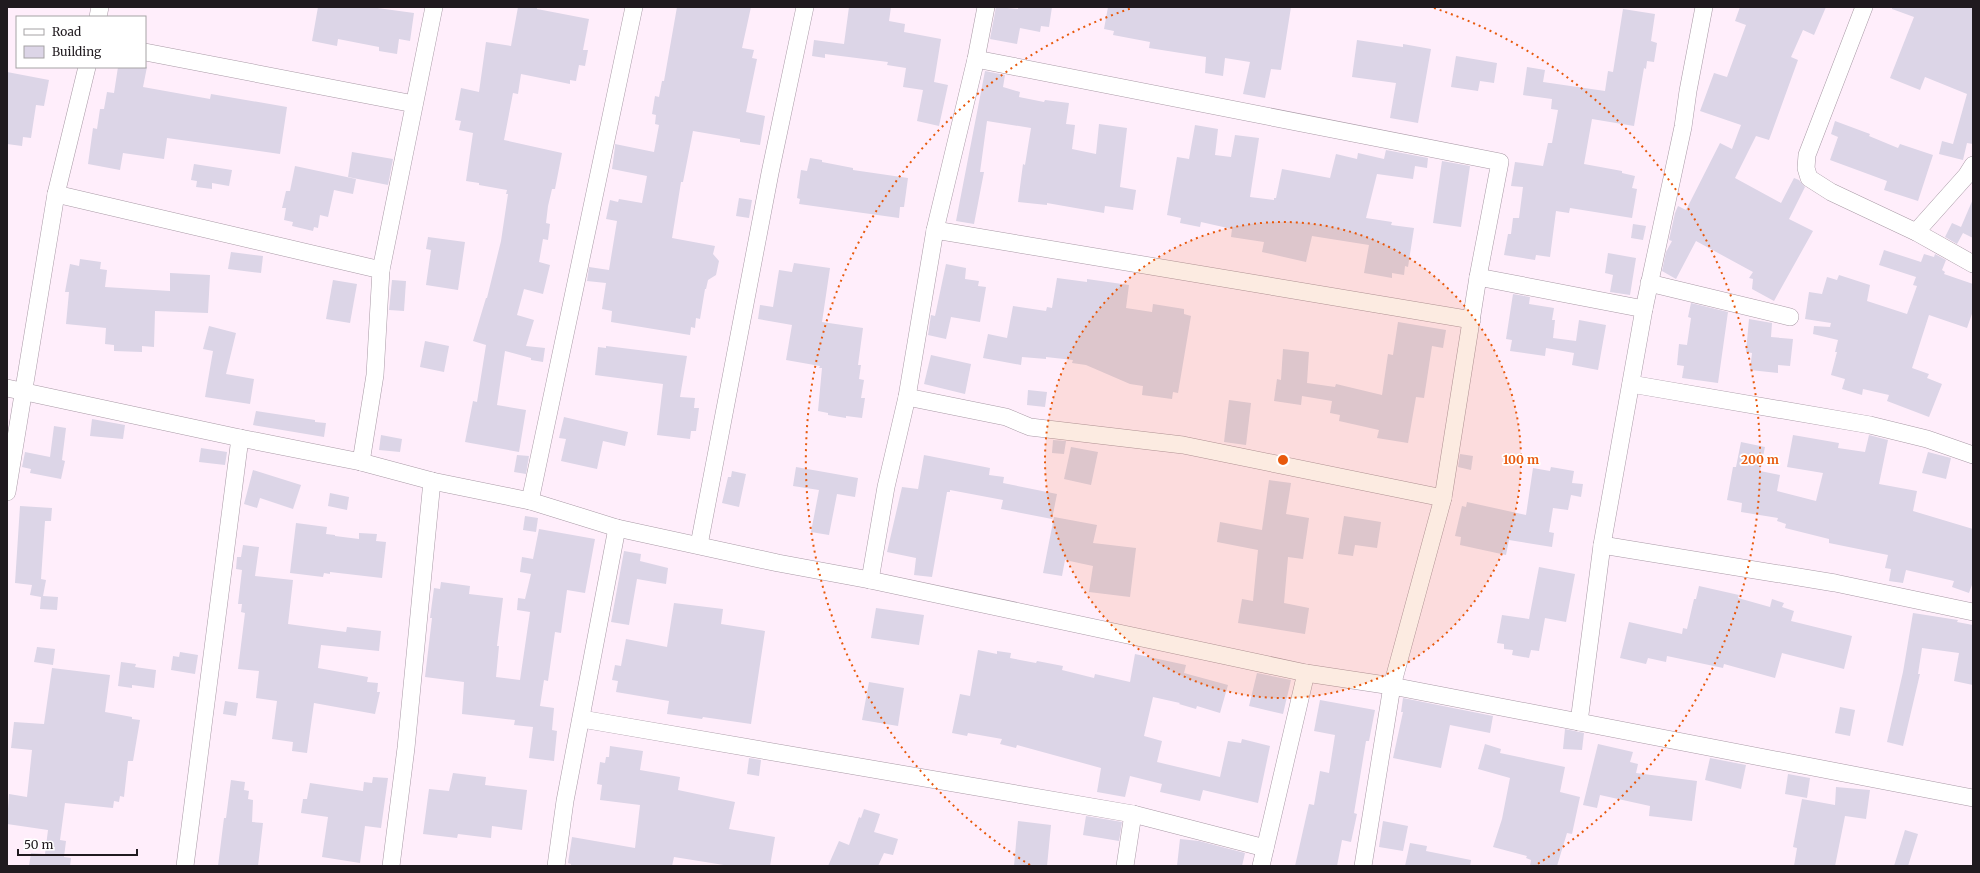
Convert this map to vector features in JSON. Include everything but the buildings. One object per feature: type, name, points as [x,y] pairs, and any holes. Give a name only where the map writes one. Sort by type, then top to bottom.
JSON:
[{"type":"street","points":[[361,462],[375,375],[380,270],[434,7]]},
{"type":"street","points":[[530,501],[634,7]]},
{"type":"street","points":[[699,545],[770,173],[805,7]]},
{"type":"street","points":[[870,580],[886,487],[907,396],[935,230],[976,59],[986,7]]},
{"type":"street","points":[[1580,722],[1602,545],[1644,309],[1683,126],[1704,7]]},
{"type":"street","points":[[1864,7],[1809,148],[1806,168],[1809,178],[1831,192],[1916,232],[1973,264]]},
{"type":"street","points":[[146,52],[414,104]]},
{"type":"street","points":[[976,59],[1500,162],[1478,278],[1443,498],[1392,686],[1362,866]]},
{"type":"street","points":[[7,492],[56,194],[87,68]]},
{"type":"street","points":[[1916,232],[1966,176],[1973,165]]},
{"type":"street","points":[[56,194],[380,270]]},
{"type":"street","points":[[935,230],[1472,320]]},
{"type":"street","points":[[1478,278],[1644,309]]},
{"type":"street","points":[[1649,283],[1790,317]]},
{"type":"street","points":[[1631,384],[1870,424],[1927,439],[1973,455]]},
{"type":"street","points":[[7,388],[240,438],[361,462],[432,481],[530,501],[617,528],[778,563],[870,580],[1306,673],[1392,686],[1973,798]]},
{"type":"street","points":[[907,396],[1006,417],[1030,427],[1183,445],[1443,498]]},
{"type":"street","points":[[185,866],[240,438]]},
{"type":"street","points":[[391,866],[406,748],[432,481]]},
{"type":"street","points":[[556,866],[565,801],[582,719],[617,528]]},
{"type":"street","points":[[1602,545],[1835,583],[1973,612]]},
{"type":"street","points":[[1261,866],[1306,673]]},
{"type":"street","points":[[582,719],[1133,814],[1265,848]]},
{"type":"street","points":[[1124,866],[1133,814]]}]
